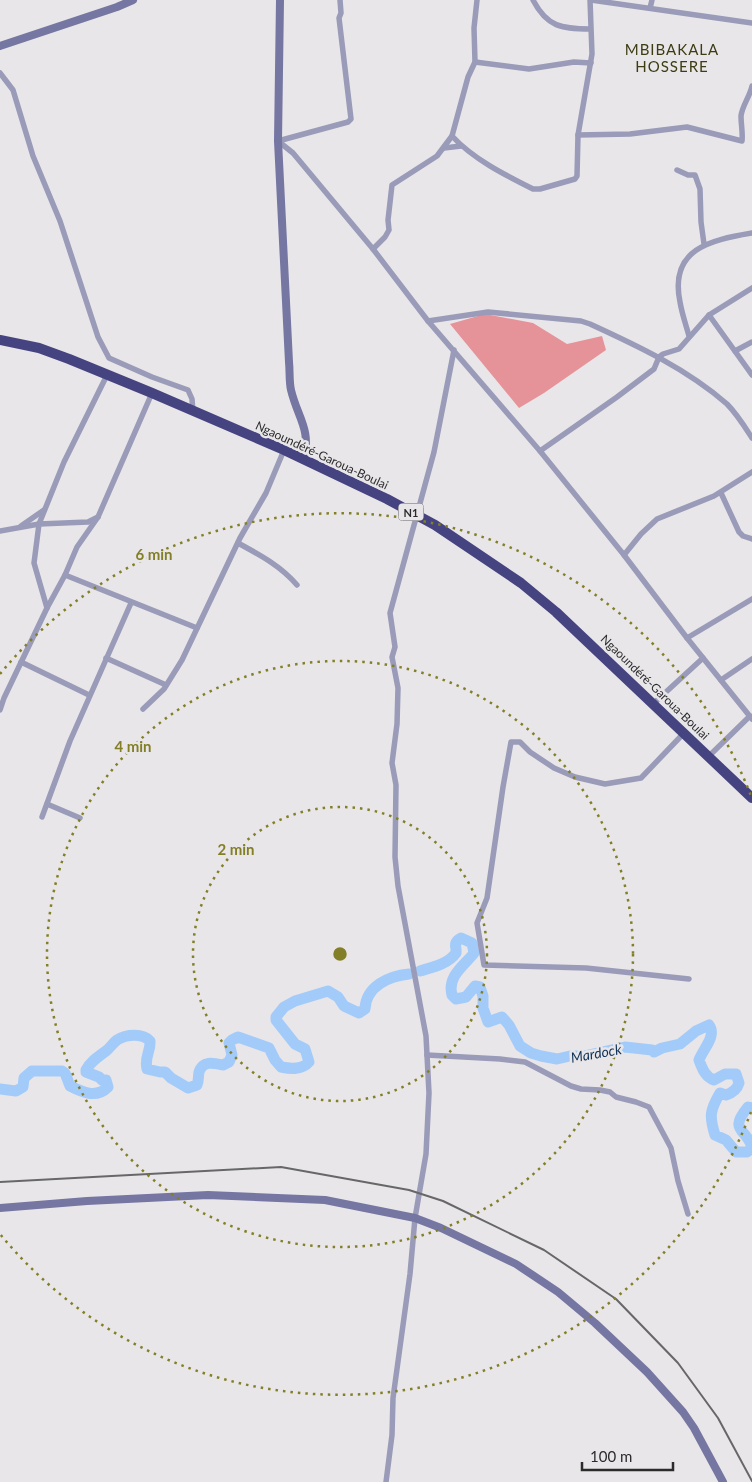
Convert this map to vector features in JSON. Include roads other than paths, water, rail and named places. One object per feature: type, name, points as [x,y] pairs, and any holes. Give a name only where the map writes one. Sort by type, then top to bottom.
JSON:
[{"type":"highway","name":"Ngaoundéré-Garoua-Boulai","points":[[0,340],[39,348],[152,393],[284,450],[416,514],[450,534],[521,583],[590,643],[752,798]]},
{"type":"street","points":[[0,46],[133,0]]},
{"type":"street","points":[[280,0],[278,141],[291,389],[306,431],[304,460]]},
{"type":"street","points":[[278,141],[348,122],[351,119],[339,18],[340,0]]},
{"type":"street","points":[[373,249],[389,230],[388,220],[392,185],[434,158],[452,136],[468,77],[475,62],[474,28],[478,0]]},
{"type":"street","points":[[533,0],[538,10],[558,27],[590,29]]},
{"type":"street","points":[[452,136],[461,146],[533,189],[540,189],[575,179],[577,176],[578,135],[591,63],[590,0],[752,23]]},
{"type":"street","points":[[650,8],[652,0]]},
{"type":"street","points":[[475,62],[529,69],[574,62],[591,63]]},
{"type":"street","points":[[0,73],[13,90],[33,156],[60,221],[98,337],[109,358],[188,390],[192,399],[193,412]]},
{"type":"street","points":[[578,135],[630,134],[687,127],[742,141],[741,115],[752,86]]},
{"type":"street","points":[[278,141],[293,153],[373,249],[428,321],[540,451],[751,718],[709,756]]},
{"type":"street","points":[[444,148],[461,146]]},
{"type":"street","points":[[677,170],[688,175],[695,175],[700,189],[704,244]]},
{"type":"street","points":[[689,336],[680,301],[679,276],[686,260],[697,248],[704,244],[752,233]]},
{"type":"street","points":[[540,451],[618,397],[654,369],[659,357],[679,349],[709,316],[752,288]]},
{"type":"street","points":[[428,321],[488,312],[581,321],[659,357],[689,376],[728,405],[752,438]]},
{"type":"street","points":[[709,316],[752,375]]},
{"type":"street","points":[[735,351],[752,342]]},
{"type":"street","points":[[386,1482],[392,1435],[393,1398],[410,1274],[415,1218],[426,1154],[429,1093],[426,1036],[398,886],[395,857],[396,785],[392,763],[397,724],[398,688],[392,657],[395,647],[390,613],[434,452],[454,350]]},
{"type":"street","points":[[47,608],[34,563],[39,524],[64,462],[107,375]]},
{"type":"street","points":[[0,710],[2,698],[65,575],[77,547],[98,518],[152,393]]},
{"type":"street","points":[[142,709],[166,685],[182,660],[238,543],[266,493],[284,450]]},
{"type":"street","points":[[624,555],[641,534],[658,519],[720,493],[752,472]]},
{"type":"street","points":[[720,493],[739,532],[743,536],[752,539]]},
{"type":"street","points":[[17,528],[45,509]]},
{"type":"street","points":[[0,531],[39,524],[88,522],[98,518]]},
{"type":"street","points":[[238,543],[287,573],[298,585]]},
{"type":"street","points":[[65,575],[197,628]]},
{"type":"street","points":[[687,638],[752,599]]},
{"type":"street","points":[[42,817],[70,741],[131,603]]},
{"type":"street","points":[[106,658],[166,685]]},
{"type":"street","points":[[654,704],[703,658]]},
{"type":"street","points":[[721,680],[752,659]]},
{"type":"street","points":[[21,662],[90,695]]},
{"type":"street","points":[[684,733],[641,778],[605,784],[575,777],[554,768],[530,752],[520,742],[511,742],[487,898],[477,923],[484,965],[586,968],[689,979]]},
{"type":"street","points":[[47,804],[80,818]]},
{"type":"street","points":[[427,1055],[525,1062],[571,1086],[610,1092],[616,1097],[649,1107],[671,1148],[688,1214]]},
{"type":"street","points":[[0,1208],[87,1201],[208,1195],[325,1200],[415,1218],[441,1228],[516,1264],[558,1292],[595,1323],[646,1372],[683,1412],[694,1428],[723,1482]]},
{"type":"waterway","name":"Mardock","points":[[420,971],[440,965],[453,957],[456,953],[456,943],[461,938],[472,943],[474,953],[454,977],[451,988],[452,995],[456,999],[466,997],[475,986],[480,987],[483,996],[483,1008],[488,1022],[502,1017],[509,1025],[520,1046],[531,1053],[557,1059],[570,1056],[584,1056],[625,1047],[652,1050],[654,1052],[680,1044],[696,1031],[709,1025],[711,1029],[710,1038],[699,1060],[703,1069],[708,1077],[714,1080],[725,1074],[736,1074],[739,1083],[736,1089],[730,1093],[726,1095],[720,1093],[714,1104],[711,1118],[715,1135],[726,1140],[736,1152],[747,1152],[752,1148]]},
{"type":"waterway","name":"Mardock","points":[[0,1089],[16,1091],[23,1087],[24,1078],[32,1071],[62,1071],[65,1073],[70,1086],[84,1092],[99,1093],[108,1087],[106,1080],[102,1080],[86,1072],[86,1070],[92,1062],[117,1040],[130,1036],[139,1036],[150,1041],[146,1061],[147,1069],[165,1072],[188,1088],[197,1085],[199,1072],[206,1064],[223,1065],[229,1062],[232,1055],[229,1043],[238,1037],[269,1048],[281,1067],[300,1068],[309,1062],[305,1049],[295,1044],[276,1020],[276,1017],[284,1007],[295,1001],[328,991],[338,997],[344,1006],[359,1013],[365,1009],[366,1001],[374,988],[394,977],[409,974]]},
{"type":"waterway","name":"Mardock","points":[[752,1108],[748,1107],[739,1121],[740,1129],[752,1147]]},
{"type":"railway","points":[[0,1182],[281,1167],[409,1190],[443,1201],[544,1250],[616,1299],[678,1363],[718,1418],[752,1481]]},
{"type":"district","name":"MBIBAKALA HOSSERE","points":[[672,58]]}]
